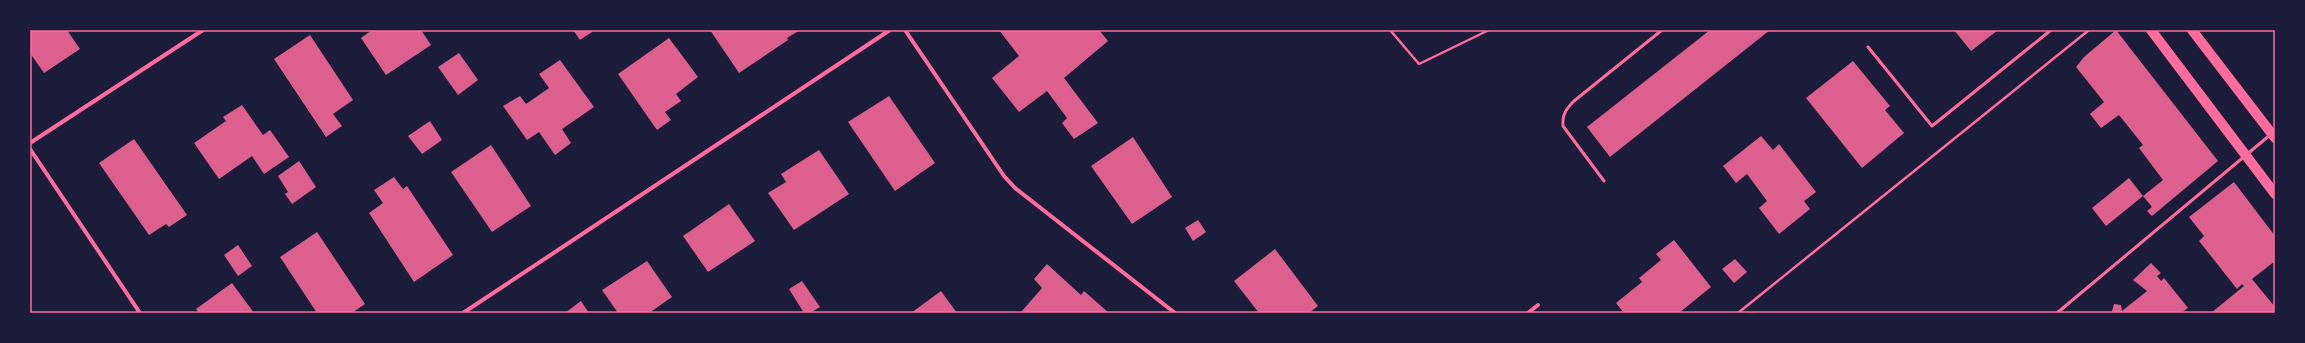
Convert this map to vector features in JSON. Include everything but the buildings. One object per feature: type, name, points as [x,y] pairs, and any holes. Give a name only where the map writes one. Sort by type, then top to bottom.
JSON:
[{"type":"main road","points":[[2151,30],[2275,194]]},
{"type":"main road","points":[[2192,30],[2273,136]]},
{"type":"street","points":[[30,143],[203,30]]},
{"type":"street","points":[[463,313],[890,30]]},
{"type":"street","points":[[906,30],[1004,176],[1016,188],[1175,313]]},
{"type":"street","points":[[30,149],[140,313]]},
{"type":"street","points":[[1528,313],[1538,305]]},
{"type":"lane","points":[[1604,181],[1563,126],[1562,118],[1574,101],[1662,30]]},
{"type":"lane","points":[[1868,47],[1932,126],[2051,30]]},
{"type":"lane","points":[[2057,313],[2245,155],[2273,136]]},
{"type":"path","points":[[1390,30],[1419,64],[1489,30]]},
{"type":"path","points":[[1738,313],[2089,30]]}]
